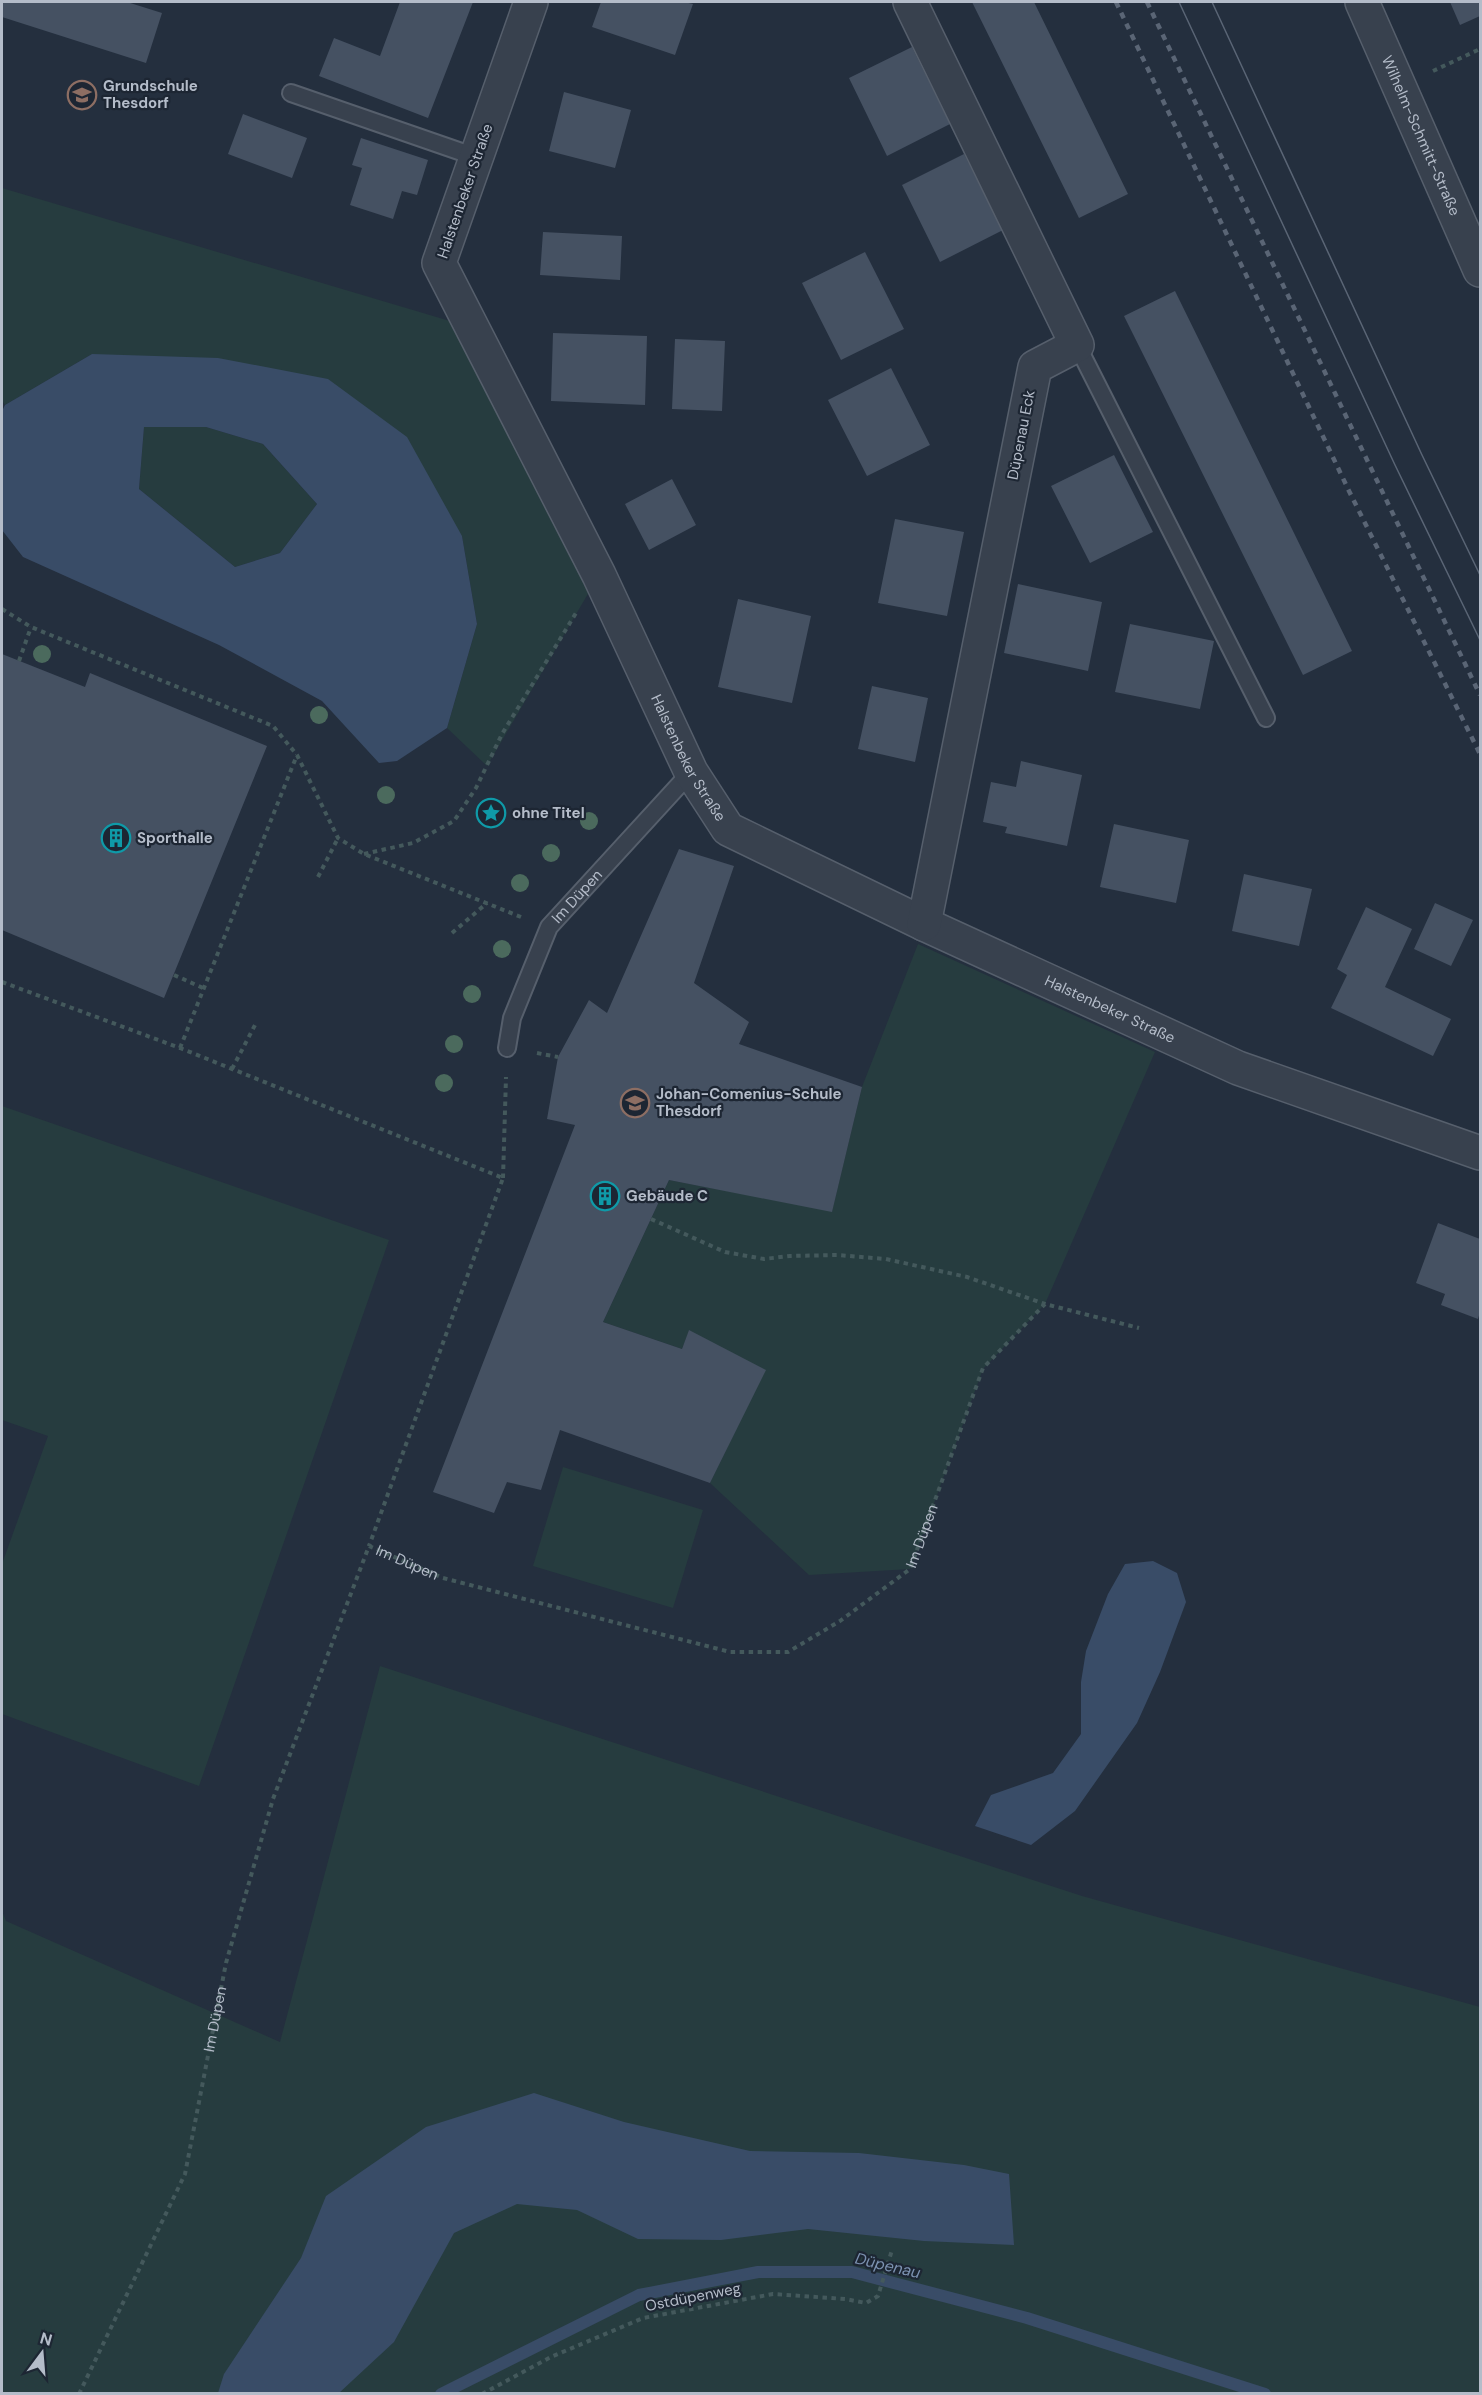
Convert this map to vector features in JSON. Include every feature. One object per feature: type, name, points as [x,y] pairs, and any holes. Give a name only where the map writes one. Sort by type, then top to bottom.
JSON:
[{"type":"street","name":"Halstenbeker Straße","points":[[531,2],[439,262],[599,575],[691,772],[728,829],[924,924],[1238,1068],[1480,1154]]},
{"type":"street","points":[[910,2],[1077,345]]},
{"type":"street","name":"Wilhelm-Schmitt-Straße","points":[[1362,2],[1480,270]]},
{"type":"street","name":"Düpenau Eck","points":[[924,924],[1035,367],[1077,345]]},
{"type":"lane","points":[[291,93],[476,157]]},
{"type":"lane","points":[[1077,345],[1266,718]]},
{"type":"lane","name":"Im Düpen","points":[[507,1048],[512,1018],[549,927],[691,772]]},
{"type":"path","points":[[1400,86],[1480,49]]},
{"type":"path","points":[[364,854],[413,843],[454,820],[476,788],[502,734],[599,575]]},
{"type":"path","points":[[2,610],[31,627],[273,726],[297,755],[338,838],[364,854],[549,927]]},
{"type":"path","points":[[19,661],[31,627]]},
{"type":"path","points":[[180,1048],[297,755]]},
{"type":"path","points":[[318,877],[338,838]]},
{"type":"path","points":[[452,933],[487,903]]},
{"type":"path","points":[[174,975],[203,988]]},
{"type":"path","points":[[2,982],[180,1048],[503,1178]]},
{"type":"path","points":[[231,1069],[255,1025]]},
{"type":"path","points":[[369,1546],[503,1178],[507,1048]]},
{"type":"path","points":[[651,1219],[725,1252],[764,1259],[837,1255],[886,1259],[967,1277],[1046,1304],[1139,1328]]},
{"type":"path","name":"Im Düpen","points":[[79,2394],[184,2174],[226,1963],[273,1799],[369,1546],[443,1578],[730,1652],[788,1652],[840,1621],[910,1569],[983,1368],[1046,1304]]},
{"type":"path","name":"Ostdüpenweg","points":[[482,2394],[551,2357],[643,2318],[773,2294],[845,2299],[866,2303],[878,2296],[892,2252]]},
{"type":"green space","points":[[2,188],[470,327],[599,575],[487,766],[447,728],[477,624],[462,536],[92,354],[5,405],[2,400]]},
{"type":"green space","points":[[144,427],[206,427],[263,444],[317,504],[280,553],[235,567],[139,489]]},
{"type":"green space","points":[[918,944],[1155,1052],[1045,1304],[983,1369],[910,1569],[809,1575],[710,1483],[765,1370],[689,1331],[682,1349],[603,1322],[669,1180],[832,1211],[862,1087]]},
{"type":"green space","points":[[2,1106],[389,1240],[199,1786],[2,1714],[2,1564],[48,1436],[2,1420]]},
{"type":"green space","points":[[563,1467],[703,1510],[673,1608],[533,1566]]},
{"type":"green space","points":[[380,1666],[1082,1896],[1480,2007],[1480,2393],[2,2393],[2,1911],[6,1921],[280,2042]]},
{"type":"water","points":[[92,354],[218,358],[328,379],[407,437],[462,536],[477,624],[447,728],[397,761],[379,763],[322,701],[219,645],[23,557],[2,530],[2,411],[5,405]],"holes":[[[144,427],[206,427],[263,444],[317,504],[280,553],[235,567],[139,489]]]},
{"type":"water","points":[[1153,1561],[1177,1573],[1186,1602],[1160,1672],[1137,1723],[1075,1811],[1031,1845],[975,1826],[991,1795],[1053,1773],[1081,1734],[1081,1682],[1086,1651],[1108,1594],[1125,1564]]},
{"type":"water","points":[[534,2093],[624,2122],[750,2151],[859,2153],[964,2165],[1009,2174],[1014,2245],[924,2241],[808,2229],[721,2240],[638,2239],[577,2210],[517,2204],[454,2233],[394,2342],[339,2393],[218,2393],[224,2374],[301,2258],[326,2196],[426,2127]]},
{"type":"building","points":[[2,2],[127,2],[162,13],[146,63],[2,17]]},
{"type":"building","points":[[400,2],[473,2],[428,118],[319,76],[334,38],[380,56]]},
{"type":"building","points":[[601,2],[684,2],[693,4],[675,55],[592,27]]},
{"type":"building","points":[[972,2],[1034,2],[1128,194],[1079,218]]},
{"type":"building","points":[[1450,2],[1480,2],[1480,16],[1460,25]]},
{"type":"building","points":[[912,47],[950,124],[887,156],[849,78]]},
{"type":"building","points":[[564,92],[631,110],[615,168],[549,151]]},
{"type":"building","points":[[243,114],[307,138],[292,178],[228,154]]},
{"type":"building","points":[[361,138],[428,160],[417,195],[402,191],[393,219],[350,205],[362,168],[352,165]]},
{"type":"building","points":[[964,154],[1003,230],[940,262],[902,185]]},
{"type":"building","points":[[543,232],[622,236],[620,280],[540,275]]},
{"type":"building","points":[[865,252],[904,329],[841,360],[802,283]]},
{"type":"building","points":[[1175,291],[1352,651],[1303,675],[1124,316]]},
{"type":"building","points":[[553,333],[647,336],[645,405],[551,401]]},
{"type":"building","points":[[675,339],[725,341],[722,411],[672,409]]},
{"type":"building","points":[[891,368],[930,445],[867,476],[828,400]]},
{"type":"building","points":[[1114,455],[1153,532],[1090,563],[1051,486]]},
{"type":"building","points":[[672,479],[696,525],[649,550],[625,504]]},
{"type":"building","points":[[895,519],[964,532],[947,616],[878,603]]},
{"type":"building","points":[[1018,584],[1102,602],[1088,671],[1004,653]]},
{"type":"building","points":[[738,599],[811,616],[792,703],[718,687]]},
{"type":"building","points":[[1130,624],[1214,641],[1200,709],[1115,692]]},
{"type":"building","name":"Sporthalle","points":[[2,654],[85,687],[90,673],[267,746],[164,998],[2,930]]},
{"type":"building","points":[[872,686],[928,698],[915,762],[858,749]]},
{"type":"building","points":[[1021,761],[1082,775],[1067,846],[1005,833],[1007,827],[983,822],[991,782],[1016,787]]},
{"type":"building","points":[[1114,824],[1189,840],[1176,903],[1100,887]]},
{"type":"building","name":"Gebäude C","points":[[679,849],[734,866],[694,983],[749,1022],[739,1044],[862,1087],[832,1212],[669,1180],[603,1322],[682,1349],[689,1330],[766,1370],[710,1483],[560,1430],[541,1490],[507,1482],[494,1513],[433,1492],[575,1125],[547,1119],[558,1057],[589,1000],[607,1013]]},
{"type":"building","points":[[1244,874],[1312,889],[1299,946],[1232,931]]},
{"type":"building","points":[[1435,903],[1473,920],[1451,966],[1414,949]]},
{"type":"building","points":[[1366,907],[1412,929],[1385,987],[1451,1019],[1433,1056],[1331,1008],[1347,975],[1337,969]]},
{"type":"building","points":[[1438,1223],[1480,1239],[1480,1312],[1478,1319],[1441,1305],[1445,1294],[1416,1283]]},
{"type":"waterway","name":"Düpenau","points":[[441,2394],[639,2295],[758,2272],[852,2272],[1027,2318],[1265,2394]]},
{"type":"tram line","points":[[1179,2],[1395,465],[1480,640]]},
{"type":"tram line","points":[[1212,2],[1480,575]]},
{"type":"railway","points":[[1116,2],[1349,491],[1480,754]]},
{"type":"railway","points":[[1147,2],[1480,695]]},
{"type":"place","name":"Grundschule Thesdorf","points":[[82,95]]},
{"type":"place","name":"ohne Titel","points":[[491,813]]},
{"type":"place","name":"Sporthalle","points":[[116,838]]},
{"type":"place","name":"Johan-Comenius-Schule Thesdorf","points":[[635,1103]]},
{"type":"place","name":"Gebäude C","points":[[605,1196]]}]
